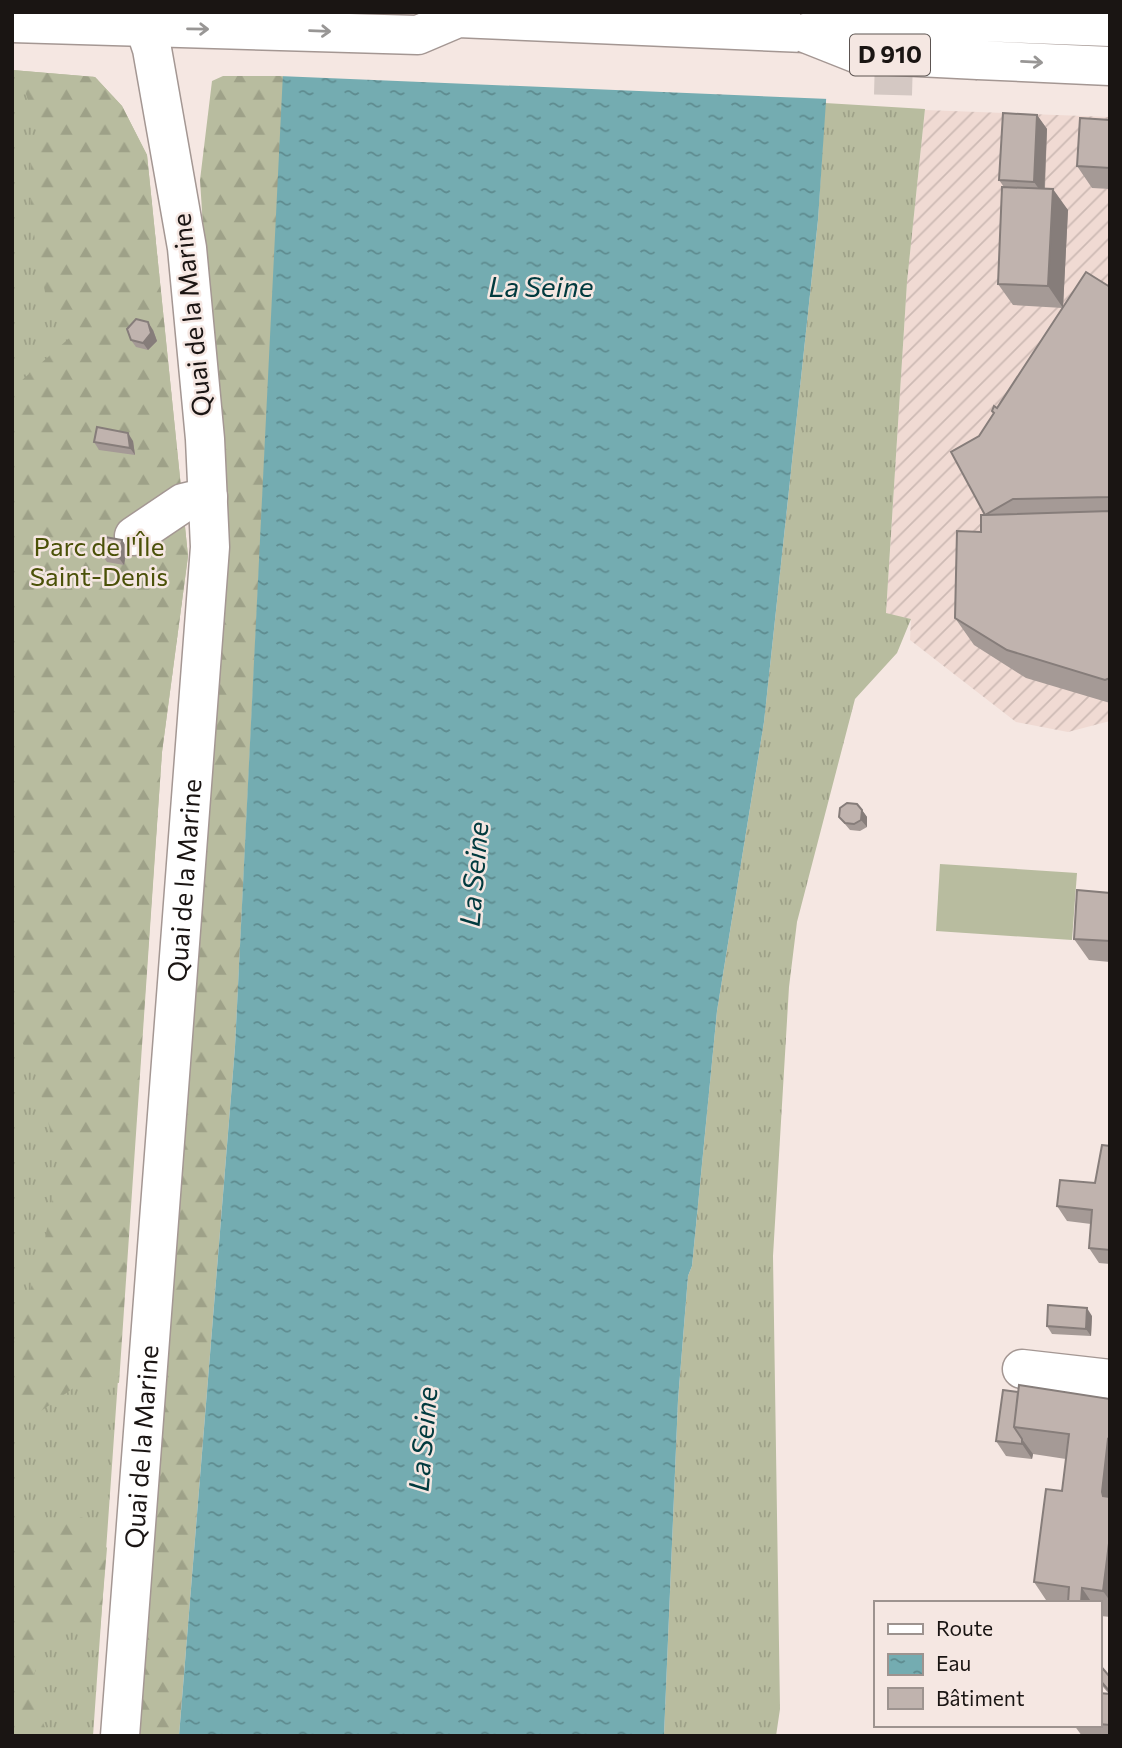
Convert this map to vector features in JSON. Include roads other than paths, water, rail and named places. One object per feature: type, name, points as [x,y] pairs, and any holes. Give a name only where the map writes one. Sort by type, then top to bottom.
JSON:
[{"type":"street","name":"D 910","points":[[12,23],[145,20],[251,29],[418,35],[454,15],[805,33],[861,18],[1093,22]]},
{"type":"street","name":"Quai de la Marine","points":[[120,1736],[210,547],[205,439],[187,248],[145,20]]},
{"type":"street","points":[[1093,22],[1097,65]]},
{"type":"street","name":"D 910","points":[[805,33],[858,54],[1097,65]]},
{"type":"street","points":[[134,536],[183,503],[208,497]]},
{"type":"street","points":[[1022,1369],[1110,1379]]},
{"type":"water","name":"La Seine","points":[[286,12],[832,12],[818,220],[764,722],[717,1011],[692,1266],[688,1276],[678,1400],[664,1736],[179,1736],[235,1047]]},
{"type":"tunnel","points":[[893,95],[895,21]]},
{"type":"park label","name":"Parc de l'Île Saint-Denis","points":[[99,562]]}]
